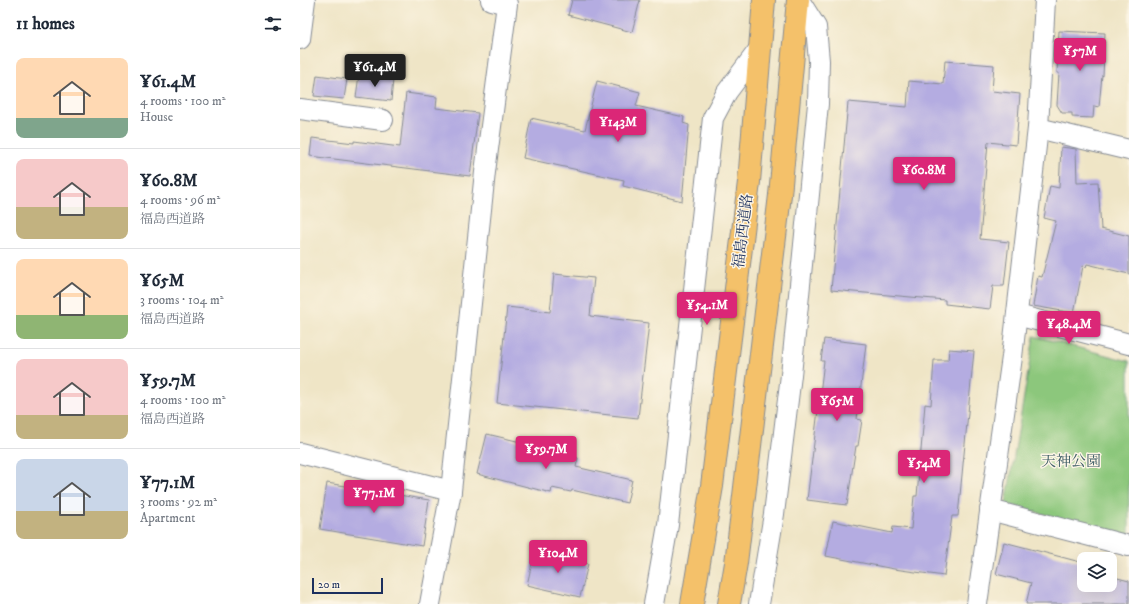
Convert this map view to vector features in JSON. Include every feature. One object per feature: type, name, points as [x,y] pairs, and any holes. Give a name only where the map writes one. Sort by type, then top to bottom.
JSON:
[{"type":"highway","name":"福島西道路","points":[[692,604],[712,486],[749,182],[764,0]]},
{"type":"highway","points":[[729,604],[736,563],[780,195],[799,0]]},
{"type":"street","points":[[300,39],[305,0]]},
{"type":"street","points":[[430,604],[451,491],[485,172],[507,4],[491,0]]},
{"type":"street","points":[[758,604],[774,514],[791,375],[818,104],[819,61],[816,27],[799,0]]},
{"type":"street","points":[[977,604],[1017,315],[1038,128],[1045,0]]},
{"type":"street","points":[[654,604],[668,525],[713,118],[727,92],[760,48]]},
{"type":"street","points":[[300,109],[382,120]]},
{"type":"street","points":[[1038,128],[1129,150]]},
{"type":"street","points":[[1017,315],[1129,344]]},
{"type":"street","points":[[300,453],[451,491]]},
{"type":"street","points":[[990,510],[1129,546]]},
{"type":"green space","name":"天神公園","points":[[1034,336],[1129,361],[1129,537],[1006,504]]},
{"type":"building","points":[[572,0],[640,0],[632,32],[568,15]]},
{"type":"building","points":[[1059,31],[1105,33],[1103,76],[1102,75],[1099,107],[1094,106],[1093,118],[1072,117],[1072,113],[1062,113],[1057,105]]},
{"type":"building","points":[[945,61],[994,65],[992,91],[1020,94],[1016,145],[988,142],[980,239],[1009,242],[1004,286],[993,286],[990,309],[945,304],[945,300],[831,290],[848,102],[907,107],[909,81],[943,84]]},
{"type":"building","points":[[317,75],[347,79],[344,99],[314,96]]},
{"type":"building","points":[[359,75],[393,79],[391,101],[356,97]]},
{"type":"building","points":[[597,81],[640,92],[636,106],[684,117],[683,123],[689,125],[682,201],[623,186],[624,180],[523,158],[531,118],[585,130]]},
{"type":"building","points":[[406,93],[437,97],[436,108],[478,113],[470,176],[310,156],[312,138],[354,143],[354,141],[400,147]]},
{"type":"building","points":[[1061,147],[1076,149],[1077,183],[1098,182],[1101,229],[1129,236],[1129,274],[1087,264],[1086,267],[1083,266],[1074,313],[1033,306],[1038,276],[1042,277],[1056,221],[1044,218],[1050,186],[1059,188]]},
{"type":"building","points":[[554,274],[594,278],[590,316],[649,323],[638,418],[497,403],[507,307],[550,312]]},
{"type":"building","points":[[824,339],[866,344],[857,419],[862,420],[858,446],[856,446],[847,505],[807,500],[824,361],[821,361]]},
{"type":"building","points":[[949,349],[974,351],[958,516],[952,516],[944,576],[894,569],[826,556],[833,521],[892,533],[893,527],[911,529],[914,496],[917,496],[925,404],[931,405],[934,360],[948,360]]},
{"type":"building","points":[[487,434],[542,447],[541,451],[578,458],[576,467],[632,480],[627,503],[572,490],[571,492],[552,488],[551,493],[477,474]]},
{"type":"building","points":[[327,483],[429,500],[422,546],[320,529]]},
{"type":"building","points":[[1004,542],[1077,561],[1077,592],[1117,592],[1117,578],[1129,581],[1129,604],[1026,604],[1031,583],[996,574]]},
{"type":"building","points":[[548,551],[566,555],[565,558],[588,564],[580,597],[527,585],[534,554],[547,557]]}]
